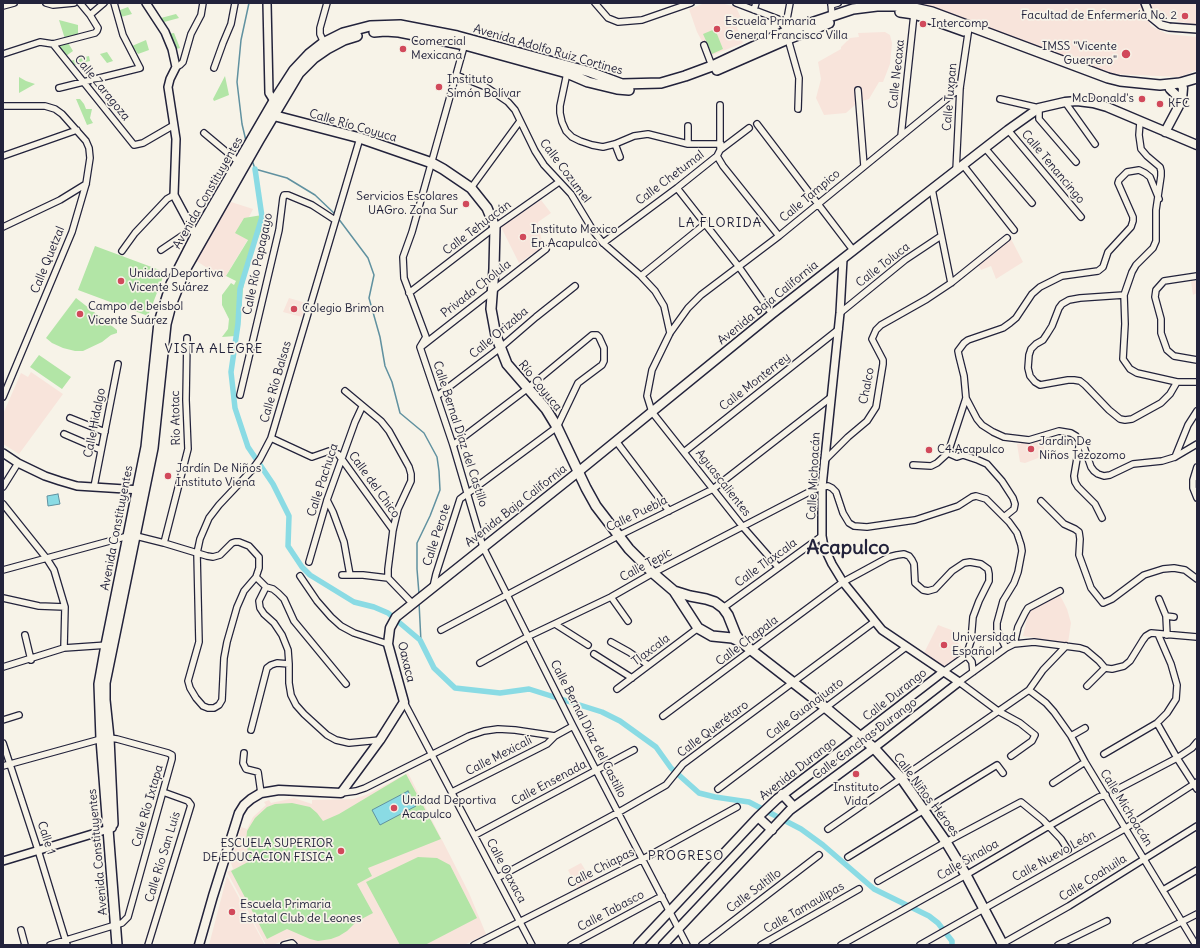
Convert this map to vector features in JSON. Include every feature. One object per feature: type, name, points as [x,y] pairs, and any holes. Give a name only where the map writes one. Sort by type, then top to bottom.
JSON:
[{"type":"main road","name":"Avenida Adolfo Ruiz Cortines","points":[[818,24],[832,16],[853,9],[877,6],[914,8],[932,12],[968,30],[1106,83],[1139,89],[1170,89],[1197,78]]},
{"type":"main road","name":"Avenida Adolfo Ruiz Cortines","points":[[256,139],[277,103],[299,73],[325,46],[343,33],[387,24],[400,25],[590,72],[622,84],[661,83],[712,66],[818,24],[854,14],[877,11],[914,14],[968,30],[1120,81],[1160,85],[1197,84]]},
{"type":"main road","name":"Avenida Adolfo Ruiz Cortines","points":[[466,42],[567,73],[588,82],[617,89],[640,90],[666,88],[709,74],[787,35]]},
{"type":"main road","points":[[1165,132],[1183,96],[1182,85]]},
{"type":"main road","points":[[1170,89],[1176,95],[1180,104]]},
{"type":"main road","name":"Avenida Baja California","points":[[390,628],[392,622],[400,613],[578,472],[772,314],[1008,130],[1039,108],[1077,101],[1108,107],[1140,122],[1197,145]]},
{"type":"main road","name":"Calle Río Coyuca","points":[[270,115],[360,138],[432,163]]},
{"type":"main road","name":"Avenida Constituyentes","points":[[123,945],[119,924],[105,738],[105,683],[109,644],[141,490],[153,448],[167,319],[197,236],[256,139]]},
{"type":"main road","name":"Río Coyuca","points":[[432,163],[471,188],[487,208],[495,227],[492,290],[493,322],[500,348],[507,364],[546,409],[557,427],[596,506],[618,536],[653,573],[674,591],[683,604]]},
{"type":"main road","name":"Río Coyuca","points":[[674,591],[690,596]]},
{"type":"main road","points":[[723,608],[715,602],[690,596],[683,604],[690,618],[698,628],[712,636],[730,633]]},
{"type":"main road","name":"Calle Niños Héroes","points":[[723,608],[728,615],[730,633],[860,736],[874,748],[902,779],[924,809],[966,875],[1001,945]]},
{"type":"main road","name":"Oaxaca","points":[[390,628],[388,644],[404,702]]},
{"type":"main road","points":[[199,945],[239,813],[244,805],[261,793],[279,790],[341,793],[380,740],[404,702]]},
{"type":"main road","name":"Avenida Durango","points":[[638,945],[764,811],[780,796],[860,736]]},
{"type":"main road","name":"Calle Canchas Durango","points":[[663,945],[792,809],[874,748]]},
{"type":"main road","points":[[780,796],[792,809]]},
{"type":"main road","points":[[758,817],[772,830]]},
{"type":"main road","name":"Avenida Constituyentes","points":[[117,945],[119,924]]},
{"type":"street","points":[[3,6],[14,3]]},
{"type":"street","points":[[46,3],[52,5],[74,3]]},
{"type":"street","points":[[3,54],[40,42],[53,44],[95,33],[98,28],[90,14],[80,3]]},
{"type":"street","points":[[90,14],[104,3]]},
{"type":"street","points":[[59,88],[140,68],[123,35],[114,3]]},
{"type":"street","points":[[146,3],[165,32],[172,49],[176,67]]},
{"type":"street","points":[[161,250],[197,236],[176,202],[174,195],[176,139],[168,88],[170,79],[176,67],[180,66],[183,62],[191,34],[201,15],[203,3]]},
{"type":"street","points":[[214,68],[231,24],[235,3]]},
{"type":"street","points":[[266,3],[269,93],[277,103]]},
{"type":"street","points":[[319,3],[326,4],[320,28],[320,34],[325,46]]},
{"type":"street","points":[[595,3],[608,18],[618,22],[642,20],[691,3]]},
{"type":"street","points":[[736,3],[778,19],[787,35],[799,78],[798,109]]},
{"type":"street","points":[[754,10],[756,3]]},
{"type":"street","points":[[787,35],[787,19],[790,3]]},
{"type":"street","points":[[832,16],[831,4],[838,3]]},
{"type":"street","points":[[1145,3],[1150,16],[1161,25],[1197,29]]},
{"type":"street","name":"Calle Necaxa","points":[[901,136],[914,14]]},
{"type":"street","name":"Calle Tuxpan","points":[[956,171],[960,88],[968,30]]},
{"type":"street","name":"Calle Bernal Díaz del Castillo","points":[[466,42],[432,163],[403,257],[404,278],[426,337],[420,347],[453,445],[483,547],[573,726],[687,945]]},
{"type":"street","name":"Calle Zaragoza","points":[[53,44],[134,146],[143,143],[174,126]]},
{"type":"street","points":[[704,44],[712,66]]},
{"type":"street","points":[[567,73],[560,106],[562,122],[566,131],[576,139],[592,146],[603,147],[634,136],[648,134],[688,144],[720,147],[720,105]]},
{"type":"street","name":"Calle Cozumel","points":[[456,75],[474,81],[500,95],[515,110],[535,151],[559,182],[571,194],[594,232],[603,243],[641,276],[655,291],[664,306],[670,333]]},
{"type":"street","name":"Calle Tampico","points":[[652,412],[647,396],[652,370],[670,333],[688,308],[701,295],[779,236],[960,88]]},
{"type":"street","points":[[858,90],[864,166]]},
{"type":"street","points":[[1000,99],[1039,108],[1039,119],[1076,162]]},
{"type":"street","points":[[1065,102],[1095,144]]},
{"type":"street","name":"Calle Quetzal","points":[[3,106],[45,106],[62,114],[86,141],[89,148],[90,166],[72,232],[4,390],[3,397]]},
{"type":"street","points":[[471,188],[520,121]]},
{"type":"street","points":[[1140,122],[1139,135],[1141,149],[1160,167],[1162,171],[1159,199],[1156,210],[1156,241],[1153,248],[1136,265],[1124,295],[1125,324],[1123,359],[1125,364],[1137,373],[1177,382],[1197,382]]},
{"type":"street","points":[[757,124],[853,250]]},
{"type":"street","points":[[688,126],[688,144]]},
{"type":"street","name":"Calle Chetumal","points":[[603,243],[677,188],[717,156],[720,147],[748,128]]},
{"type":"street","points":[[3,156],[77,130]]},
{"type":"street","name":"Calle Tenancingo","points":[[1008,130],[1081,217]]},
{"type":"street","points":[[204,133],[243,162]]},
{"type":"street","name":"Calle Río Balsas","points":[[256,577],[244,591],[237,607],[227,642],[224,658],[222,700],[214,708],[208,708],[203,706],[196,698],[188,681],[199,642],[197,553],[200,539],[209,518],[219,505],[251,471],[260,459],[271,438],[360,138]]},
{"type":"street","points":[[615,144],[620,157]]},
{"type":"street","points":[[985,148],[1032,203]]},
{"type":"street","points":[[717,156],[722,166],[779,236]]},
{"type":"street","points":[[963,165],[1014,230]]},
{"type":"street","points":[[1159,199],[1150,177],[1139,170],[1127,172],[1119,180],[1119,187],[1133,217],[1131,227],[1108,252],[1104,267],[1098,271],[1062,276],[1040,287],[1032,294],[1016,318],[1010,323],[1003,328],[964,343],[958,351],[964,376],[966,398],[977,420],[982,425],[1004,437],[1029,440],[1059,431],[1066,431],[1076,436],[1080,441],[1084,447],[1091,467],[1098,474],[1104,476],[1110,475],[1133,464],[1162,461],[1175,457],[1197,444]]},
{"type":"street","name":"Calle Tehuacán","points":[[409,293],[495,227],[559,182]]},
{"type":"street","points":[[3,227],[60,200],[86,184]]},
{"type":"street","points":[[677,188],[739,267],[772,314]]},
{"type":"street","points":[[932,189],[951,283],[1006,238]]},
{"type":"street","points":[[122,251],[135,232],[167,199],[174,195]]},
{"type":"street","name":"Calle Río Papagayo","points":[[240,395],[279,230],[284,195],[288,195],[306,202],[336,219]]},
{"type":"street","points":[[641,276],[705,224]]},
{"type":"street","name":"Calle Toluca","points":[[840,313],[905,260],[941,236]]},
{"type":"street","name":"Privada Cholula","points":[[420,347],[546,248]]},
{"type":"street","name":"Calle Michoacán","points":[[843,259],[839,329],[830,398],[822,486],[822,536],[827,556],[843,582],[882,630],[906,648],[959,682],[998,711],[1020,723],[1035,735],[1032,741],[1011,756]]},
{"type":"street","points":[[1197,276],[1164,281],[1156,290],[1155,297],[1161,319],[1161,333],[1167,350],[1174,356],[1197,360]]},
{"type":"street","name":"Chalco","points":[[824,461],[848,437],[867,421],[876,407],[883,360],[872,339],[876,330],[881,325],[951,283]]},
{"type":"street","name":"Calle Orizaba","points":[[437,396],[500,348],[575,286]]},
{"type":"street","points":[[1124,295],[1080,298],[1069,300],[1062,304],[1047,334],[1043,340],[1036,344],[1029,355],[1028,368],[1030,376],[1040,385],[1068,380],[1080,382],[1085,385],[1109,410],[1120,419],[1125,420],[1132,419],[1161,403],[1170,394],[1177,382]]},
{"type":"street","name":"Calle Monterrey","points":[[684,452],[839,329]]},
{"type":"street","points":[[453,445],[528,388],[592,335],[597,335],[599,337],[604,348],[604,361],[602,365],[585,376],[578,383],[557,427],[467,493]]},
{"type":"street","name":"Río Atotac","points":[[164,543],[188,449],[186,400],[187,338]]},
{"type":"street","name":"Calle Hidalgo","points":[[94,487],[118,364]]},
{"type":"street","points":[[345,391],[362,407],[381,421],[389,431],[409,467],[411,474],[409,486],[398,509],[393,530],[388,578]]},
{"type":"street","name":"Calle Puebla","points":[[441,630],[506,594],[713,489],[830,398]]},
{"type":"street","points":[[913,465],[931,466],[937,464],[948,453],[966,398]]},
{"type":"street","name":"Calle Pachuca","points":[[309,562],[327,500],[355,422],[362,407]]},
{"type":"street","points":[[1175,457],[1188,425],[1197,411]]},
{"type":"street","name":"Aguascalientes","points":[[652,412],[743,527],[778,566]]},
{"type":"street","points":[[70,418],[105,432]]},
{"type":"street","points":[[64,434],[101,450]]},
{"type":"street","name":"Calle del Chico","points":[[271,438],[312,457],[329,451],[342,458],[393,530]]},
{"type":"street","points":[[616,441],[669,511]]},
{"type":"street","points":[[1080,441],[1074,476],[1075,482],[1095,504],[1102,518]]},
{"type":"street","points":[[3,453],[18,463],[45,476],[77,486],[141,490]]},
{"type":"street","points":[[948,453],[957,457],[963,456],[987,464],[1002,481],[1013,498],[1014,504],[1014,509],[1004,517]]},
{"type":"street","points":[[3,487],[18,463]]},
{"type":"street","points":[[1197,468],[1193,480],[1193,488],[1197,498]]},
{"type":"street","points":[[822,486],[832,488],[836,492],[849,524],[867,528],[916,520],[958,506],[976,496],[986,499],[1017,533],[1022,545],[1022,552],[1016,578],[1003,601],[997,623],[997,630],[1006,648]]},
{"type":"street","name":"Calle Tepic","points":[[480,663],[529,636],[611,597],[653,573],[822,486]]},
{"type":"street","name":"Calle Perote","points":[[433,587],[460,499],[467,493]]},
{"type":"street","points":[[327,500],[344,542],[350,575]]},
{"type":"street","points":[[1041,501],[1064,524],[1079,532],[1079,555],[1091,588],[1103,603],[1112,599],[1144,575],[1163,569],[1174,568],[1185,570],[1197,579]]},
{"type":"street","points":[[3,504],[54,570],[65,608],[64,648]]},
{"type":"street","points":[[3,570],[132,536],[164,543],[213,557],[220,555],[232,543],[243,543],[249,546],[259,557],[259,568],[256,577],[266,587],[273,589],[284,599],[294,621],[346,684]]},
{"type":"street","name":"Calle Tlaxcala","points":[[723,608],[778,566],[822,536]]},
{"type":"street","name":"Calle Chapala","points":[[663,716],[843,582],[868,570],[889,557],[897,555],[904,554],[909,556],[914,564],[915,583],[923,590],[928,591],[935,589],[952,571],[964,563],[970,562],[981,564],[988,570],[990,574],[989,581],[973,617],[971,641],[967,654]]},
{"type":"street","points":[[342,575],[388,578],[414,602]]},
{"type":"street","points":[[300,576],[317,601],[341,626],[388,644]]},
{"type":"street","points":[[266,587],[259,601],[260,608],[274,623],[282,635],[288,650],[289,683],[291,695],[296,705],[327,735],[336,740],[349,743],[380,740]]},
{"type":"street","points":[[1014,644],[1018,627],[1028,608],[1060,591]]},
{"type":"street","points":[[611,597],[628,622]]},
{"type":"street","points":[[3,598],[39,606],[65,608]]},
{"type":"street","points":[[1158,599],[1166,616],[1167,634]]},
{"type":"street","points":[[1166,616],[1174,617]]},
{"type":"street","name":"Calle Querétaro","points":[[497,878],[666,785],[671,780],[678,768],[874,622]]},
{"type":"street","points":[[555,624],[588,645]]},
{"type":"street","name":"Tlaxcala","points":[[617,689],[698,628]]},
{"type":"street","points":[[1087,686],[1105,668],[1117,668],[1124,666],[1130,660],[1146,636],[1151,634],[1167,634],[1197,637]]},
{"type":"street","points":[[1104,754],[1157,723],[1167,713],[1176,699],[1178,693],[1177,685],[1171,664],[1158,634]]},
{"type":"street","points":[[25,635],[32,660]]},
{"type":"street","points":[[611,642],[648,665]]},
{"type":"street","name":"Calle Canchas Durango","points":[[874,748],[959,682],[1006,648],[1014,644],[1034,642],[1086,650],[1105,668]]},
{"type":"street","points":[[3,667],[32,660],[64,648],[109,644]]},
{"type":"street","points":[[828,829],[1029,690],[1043,670],[1066,646]]},
{"type":"street","name":"Calle Guanajuato","points":[[718,789],[906,648]]},
{"type":"street","points":[[594,654],[632,678]]},
{"type":"street","points":[[943,672],[967,654],[972,662],[973,672]]},
{"type":"street","points":[[251,730],[267,668],[277,663],[289,664]]},
{"type":"street","name":"Calle Durango","points":[[860,736],[943,672]]},
{"type":"street","name":"Calle Michoacán","points":[[1029,690],[1046,703],[1071,736],[1085,762],[1182,922],[1196,942]]},
{"type":"street","name":"Calle Oaxaca","points":[[404,702],[532,945]]},
{"type":"street","points":[[3,720],[19,715]]},
{"type":"street","points":[[1157,723],[1177,758],[1196,785]]},
{"type":"street","points":[[341,793],[365,788],[469,736],[484,731],[498,729],[515,730],[555,736],[573,726]]},
{"type":"street","points":[[1071,736],[1084,728]]},
{"type":"street","name":"Calle Mexicali","points":[[452,792],[547,744],[555,736]]},
{"type":"street","points":[[3,766],[105,738]]},
{"type":"street","name":"Calle Río Ixtapa","points":[[105,738],[117,739],[168,753],[172,756],[128,917],[119,924]]},
{"type":"street","points":[[1114,791],[1177,758],[1192,748],[1197,742]]},
{"type":"street","name":"Calle 1","points":[[3,743],[38,850],[66,943]]},
{"type":"street","name":"Calle Ensenada","points":[[475,835],[634,750]]},
{"type":"street","points":[[244,753],[243,763],[246,769],[258,772],[261,793]]},
{"type":"street","points":[[1053,784],[1085,762]]},
{"type":"street","points":[[848,856],[997,765],[1003,773]]},
{"type":"street","name":"Calle Nuevo León","points":[[920,945],[1126,828],[1196,785]]},
{"type":"street","name":"Calle Río San Luis","points":[[148,945],[191,805],[188,801],[163,792]]},
{"type":"street","name":"Calle Sinaloa","points":[[841,945],[966,875],[1099,797],[1106,795]]},
{"type":"street","points":[[878,882],[946,842],[1021,802],[1044,820],[1061,839],[1068,850]]},
{"type":"street","name":"Calle Chiapas","points":[[474,945],[643,859],[737,807]]},
{"type":"street","name":"Calle Coahuila","points":[[1001,945],[1069,906],[1197,826]]},
{"type":"street","points":[[3,861],[111,829]]},
{"type":"street","name":"Calle Saltillo","points":[[702,945],[819,855]]},
{"type":"street","points":[[1163,890],[1197,870]]},
{"type":"street","name":"Calle Tamaulipas","points":[[761,945],[859,889]]},
{"type":"street","name":"Calle Tabasco","points":[[571,945],[662,896]]},
{"type":"street","points":[[1136,945],[1197,914]]},
{"type":"street","points":[[1058,945],[1107,921]]},
{"type":"street","points":[[50,945],[66,943],[119,924]]},
{"type":"street","points":[[21,930],[25,945]]},
{"type":"street","points":[[285,944],[292,943],[294,945]]},
{"type":"shaded area","name":"Escuela Primaria General Francisco Villa","points":[[705,3],[721,3],[736,7],[743,22],[736,25],[743,43],[710,56],[697,32],[689,9]]},
{"type":"shaded area","name":"IMSS \"Vicente Guerrero\"","points":[[899,3],[1140,3],[1151,26],[1167,34],[1197,37],[1197,70],[1180,77],[1113,74],[981,27]]},
{"type":"shaded area","points":[[1150,3],[1197,3],[1197,25],[1172,20],[1158,15]]},
{"type":"shaded area","points":[[885,32],[890,35],[892,43],[890,64],[883,82],[879,82],[869,99],[855,103],[855,105],[846,113],[824,115],[816,98],[821,79],[818,62],[841,49],[841,47],[850,38],[859,37],[858,33]]},
{"type":"shaded area","name":"Instituto Mexico En Acapulco","points":[[541,200],[551,213],[538,222],[543,247],[519,263],[501,227]]},
{"type":"shaded area","points":[[231,202],[253,209],[242,231],[250,236],[224,279],[195,260]]},
{"type":"shaded area","points":[[1010,237],[1023,262],[996,279],[991,266],[981,270],[977,262]]},
{"type":"shaded area","points":[[1191,281],[1197,281],[1197,293],[1193,295]]},
{"type":"shaded area","name":"Colegio Brimon","points":[[289,298],[306,303],[302,317],[283,312]]},
{"type":"shaded area","points":[[31,372],[63,394],[19,454],[3,444],[3,414],[21,373],[28,377]]},
{"type":"shaded area","name":"Jardin De Niños Tezozomo","points":[[1042,440],[1046,455],[1025,463],[1020,462],[1017,444]]},
{"type":"shaded area","points":[[1060,595],[1067,609],[1071,623],[1068,643],[1023,636],[1029,610]]},
{"type":"shaded area","name":"Universidad Español","points":[[938,625],[954,631],[954,638],[966,652],[943,669],[923,655]]},
{"type":"shaded area","name":"ESCUELA SUPERIOR DE EDUCACION FISICA","points":[[408,773],[469,893],[486,934],[464,945],[298,945],[295,940],[289,938],[273,945],[266,945],[227,872],[233,869],[231,863],[241,827],[247,829],[253,817],[266,805],[264,802],[269,800],[271,803],[294,798],[312,804],[312,800],[353,799],[366,795]]},
{"type":"shaded area","points":[[581,863],[592,881],[578,889],[568,870]]},
{"type":"shaded area","name":"Escuela Primaria Estatal Club de Leones","points":[[227,876],[265,945],[237,945],[229,943],[235,945],[209,945]]},
{"type":"green space","points":[[128,7],[132,14],[121,17],[120,10]]},
{"type":"green space","points":[[176,14],[179,18],[164,22],[161,18]]},
{"type":"green space","points":[[59,20],[78,25],[78,35],[65,39]]},
{"type":"green space","points":[[715,29],[723,49],[712,54],[703,34]]},
{"type":"green space","points":[[174,33],[180,48],[173,50],[167,34]]},
{"type":"green space","points":[[146,40],[149,50],[138,54],[132,46]]},
{"type":"green space","points":[[67,41],[73,51],[66,56],[58,46]]},
{"type":"green space","points":[[107,52],[113,61],[107,63],[100,54]]},
{"type":"green space","points":[[89,56],[90,61],[74,65],[70,61]]},
{"type":"green space","points":[[225,76],[229,95],[214,101],[213,99]]},
{"type":"green space","points":[[19,77],[26,81],[35,84],[19,93]]},
{"type":"green space","points":[[76,99],[80,99],[86,109],[92,109],[90,118],[93,123],[87,125]]},
{"type":"green space","points":[[262,215],[261,233],[256,241],[249,261],[243,289],[240,322],[235,336],[222,337],[228,329],[229,319],[222,305],[222,295],[231,283],[234,285],[236,281],[226,276],[248,240],[235,233],[244,218]]},
{"type":"green space","name":"Unidad Deportiva Vicente Suárez","points":[[95,246],[165,272],[148,316],[78,290]]},
{"type":"green space","name":"Campo de beisbol Vicente Suárez","points":[[76,298],[117,330],[117,333],[83,351],[63,348],[52,343],[46,338]]},
{"type":"green space","points":[[39,355],[71,377],[62,389],[30,367]]},
{"type":"green space","name":"ESCUELA SUPERIOR DE EDUCACION FISICA","points":[[406,774],[441,839],[368,868],[372,876],[357,884],[373,913],[356,922],[347,931],[339,936],[318,941],[287,929],[267,939],[231,871],[250,861],[246,843],[247,831],[255,818],[267,807],[275,804],[292,803],[310,807],[323,821],[339,814]]},
{"type":"green space","points":[[418,857],[437,858],[450,865],[477,918],[425,945],[400,945],[366,882]]},
{"type":"water","points":[[58,494],[60,504],[48,506],[47,496]]},
{"type":"water","name":"Unidad Deportiva Acapulco","points":[[408,791],[416,806],[380,825],[372,810]]},
{"type":"waterway","points":[[246,141],[242,124],[237,82],[241,40],[249,3]]},
{"type":"waterway","points":[[252,160],[255,169],[287,178],[315,195],[336,215]]},
{"type":"waterway","points":[[255,169],[262,217],[240,289],[238,324],[231,372],[235,408],[248,447],[273,484],[289,516],[288,546],[302,567],[310,575],[354,602],[374,607],[388,613],[420,640],[434,668],[455,688],[500,693],[529,689],[602,712],[620,721],[656,747],[671,768],[699,793],[749,802],[801,829],[823,845],[874,889],[929,916],[938,923],[952,941],[952,945]]},
{"type":"waterway","points":[[338,218],[368,258],[374,275],[369,298],[380,337],[385,366],[392,382],[400,413],[424,433],[437,457],[440,490],[417,543],[419,594]]},
{"type":"waterway","points":[[419,602],[421,642]]},
{"type":"place","name":"Facultad de Enfermería No. 2","points":[[1185,16]]},
{"type":"place","name":"Intercomp","points":[[923,24]]},
{"type":"place","name":"Escuela Primaria General Francisco Villa","points":[[717,29]]},
{"type":"place","name":"Comercial Mexicana","points":[[403,49]]},
{"type":"place","name":"IMSS \"Vicente Guerrero\"","points":[[1126,54]]},
{"type":"place","name":"Instituto Simón Bolívar","points":[[439,87]]},
{"type":"place","name":"McDonald's","points":[[1142,99]]},
{"type":"place","name":"KFC","points":[[1160,104]]},
{"type":"place","name":"Servicios Escolares UAGro. Zona Sur","points":[[466,204]]},
{"type":"place","name":"Instituto Mexico En Acapulco","points":[[523,237]]},
{"type":"place","name":"Unidad Deportiva Vicente Suárez","points":[[121,281]]},
{"type":"place","name":"Colegio Brimon","points":[[294,309]]},
{"type":"place","name":"Campo de beisbol Vicente Suárez","points":[[80,314]]},
{"type":"place","name":"Jardin De Niños Tezozomo","points":[[1031,449]]},
{"type":"place","name":"C4 Acapulco","points":[[929,450]]},
{"type":"place","name":"Jardín De Niños Instituto Viena","points":[[168,476]]},
{"type":"place","name":"Universidad Español","points":[[944,645]]},
{"type":"place","name":"Instituto Vida","points":[[856,774]]},
{"type":"place","name":"Unidad Deportiva Acapulco","points":[[394,808]]},
{"type":"place","name":"ESCUELA SUPERIOR DE EDUCACION FISICA","points":[[341,851]]},
{"type":"place","name":"Escuela Primaria Estatal Club de Leones","points":[[232,912]]},
{"type":"district","name":"LA FLORIDA","points":[[720,223]]},
{"type":"district","name":"VISTA ALEGRE","points":[[214,349]]},
{"type":"district","name":"Acapulco","points":[[848,548]]},
{"type":"district","name":"PROGRESO","points":[[686,856]]}]
